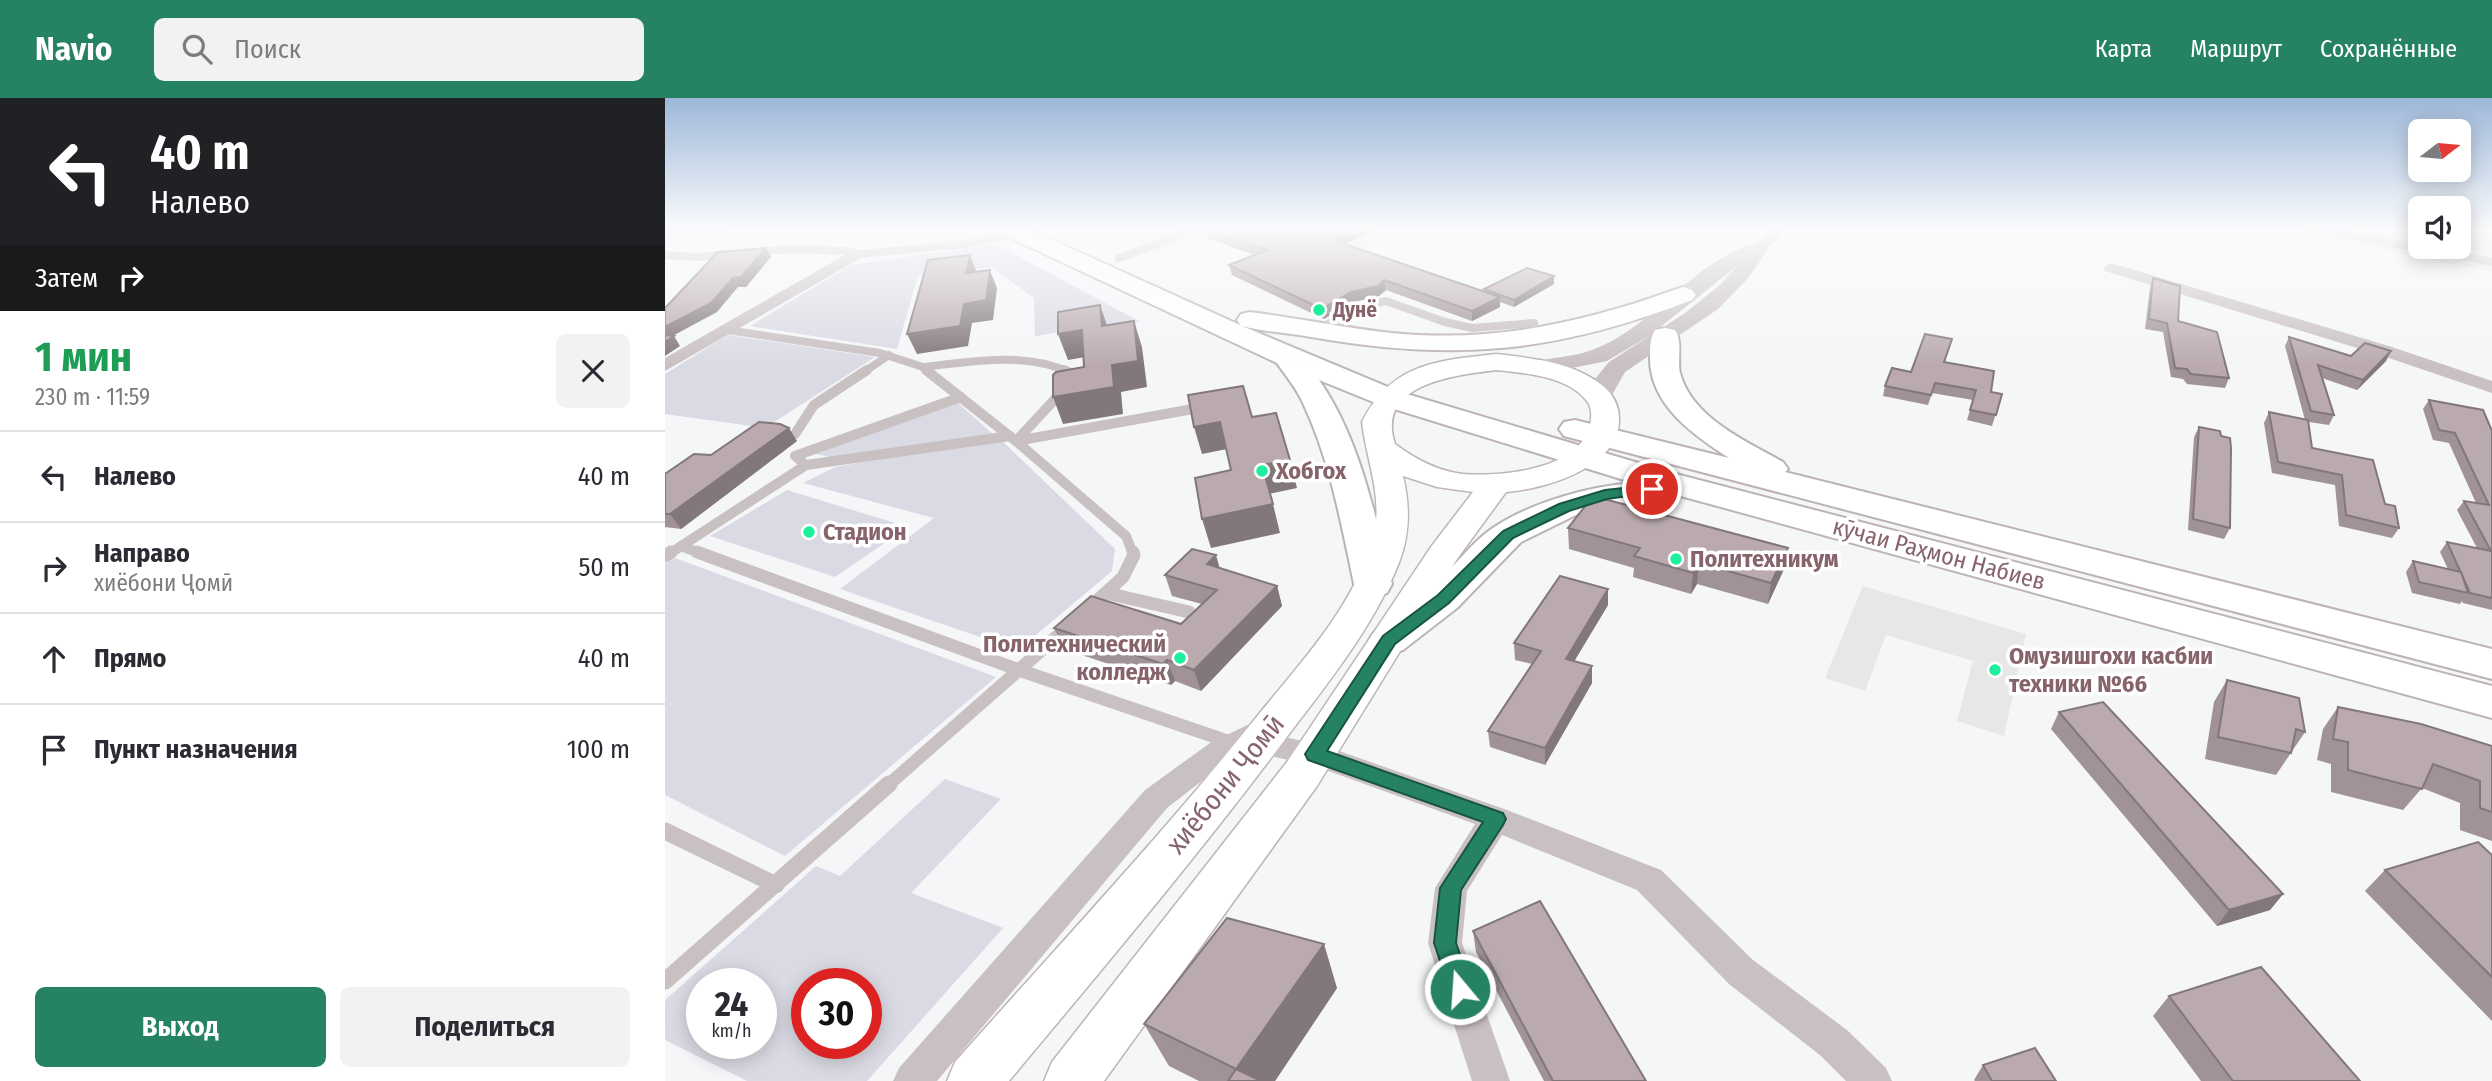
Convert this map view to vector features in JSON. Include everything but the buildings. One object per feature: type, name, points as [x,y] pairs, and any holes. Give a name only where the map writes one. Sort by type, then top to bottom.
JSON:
[{"type":"main road","points":[[1121,274],[1333,358],[1399,391]]},
{"type":"main road","points":[[1149,274],[1232,318],[1287,358],[1317,401],[1333,440],[1355,503],[1373,584]]},
{"type":"main road","points":[[1232,318],[1414,343],[1483,343],[1564,332],[1647,309],[1683,295]]},
{"type":"main road","points":[[1665,336],[1666,374],[1678,401],[1705,426],[1747,455],[1806,489]]},
{"type":"main road","points":[[1287,358],[1399,391],[1448,368],[1484,363],[1542,367],[1576,379],[1599,397],[1607,416],[1593,447],[1549,475],[1496,484],[1451,482],[1408,469],[1382,447]]},
{"type":"main road","name":"кӯчаи Раҳмон Набиев","points":[[1399,391],[1593,447],[1723,497],[2492,664]]},
{"type":"main road","name":"хиёбони Ҷомӣ","points":[[974,1081],[1257,736],[1314,673],[1373,584],[1390,536],[1391,492],[1376,422],[1399,391]]},
{"type":"main road","name":"кӯчаи Раҳмон Набиев","points":[[1593,447],[1806,489],[2021,560],[2492,702]]},
{"type":"main road","name":"хиёбони Ҷомӣ","points":[[1071,1081],[1315,754],[1443,554],[1496,484]]},
{"type":"main road","points":[[1389,640],[1443,599],[1508,534],[1564,508],[1605,495],[1652,489],[1723,497]]},
{"type":"street","points":[[665,366],[823,274]]},
{"type":"street","points":[[1542,367],[1599,356],[1641,331],[1711,274]]},
{"type":"street","points":[[1599,397],[1607,379],[1617,368],[1724,294],[1742,274]]},
{"type":"street","points":[[2130,274],[2386,351],[2492,387]]},
{"type":"street","points":[[912,1081],[1156,799],[1257,736],[1496,819],[1649,880],[1741,972],[1834,1043],[1873,1081]]},
{"type":"street","points":[[1491,1081],[1445,943],[1451,888],[1496,819]]},
{"type":"lane","points":[[1318,330],[1356,308],[1386,301],[1445,323],[1472,328],[1534,323]]},
{"type":"lane","points":[[665,981],[1106,593],[1123,577],[1133,555],[1126,536],[1013,439],[923,367],[889,355],[727,330]]},
{"type":"lane","points":[[795,434],[814,405],[889,355]]},
{"type":"lane","points":[[923,367],[1003,361],[1064,368],[1073,374],[1070,383],[1013,439]]},
{"type":"lane","points":[[806,465],[795,456],[961,397]]},
{"type":"lane","points":[[665,556],[806,465],[1013,439],[1204,407]]},
{"type":"lane","points":[[681,546],[1019,670],[1257,736]]},
{"type":"lane","points":[[1106,593],[1189,612]]},
{"type":"lane","points":[[665,831],[776,885]]},
{"type":"shaded area","points":[[836,274],[935,274],[918,276],[897,349],[750,326]]},
{"type":"shaded area","points":[[1001,274],[1051,274],[1139,321],[1035,336],[1034,298]]},
{"type":"shaded area","points":[[728,335],[875,357],[765,428],[665,414],[665,374]]},
{"type":"shaded area","points":[[958,403],[994,435],[834,458],[811,453]]},
{"type":"shaded area","points":[[999,438],[1115,549],[1112,571],[1018,650],[840,589],[934,518],[803,483],[835,467]]},
{"type":"shaded area","name":"Стадион","points":[[787,490],[908,527],[835,577],[710,536]]},
{"type":"shaded area","points":[[675,558],[996,677],[785,856],[665,795],[665,564]]},
{"type":"shaded area","name":"Омузишгохи касбии техники №66","points":[[1863,586],[2026,634],[2004,736],[1957,721],[1973,661],[1886,635],[1865,691],[1825,678]]},
{"type":"shaded area","points":[[945,779],[1001,799],[911,893],[1003,928],[867,1081],[747,1081],[703,1059],[777,1059],[777,968],[701,968],[816,866],[840,876]]},
{"type":"shaded area","points":[[686,981],[686,1050],[665,1040],[665,1000]]},
{"type":"place","name":"Дунё","points":[[1319,310]]},
{"type":"place","name":"Хобгох","points":[[1262,471]]},
{"type":"place","name":"Стадион","points":[[809,532]]},
{"type":"place","name":"Политехникум","points":[[1676,559]]},
{"type":"place","name":"Политехнический колледж","points":[[1180,658]]},
{"type":"place","name":"Омузишгохи касбии техники №66","points":[[1995,670]]},
{"type":"route","points":[[1460,989],[1445,943],[1451,888],[1496,819],[1315,754],[1389,640],[1443,599],[1508,534],[1564,508],[1605,495],[1652,489]]}]
